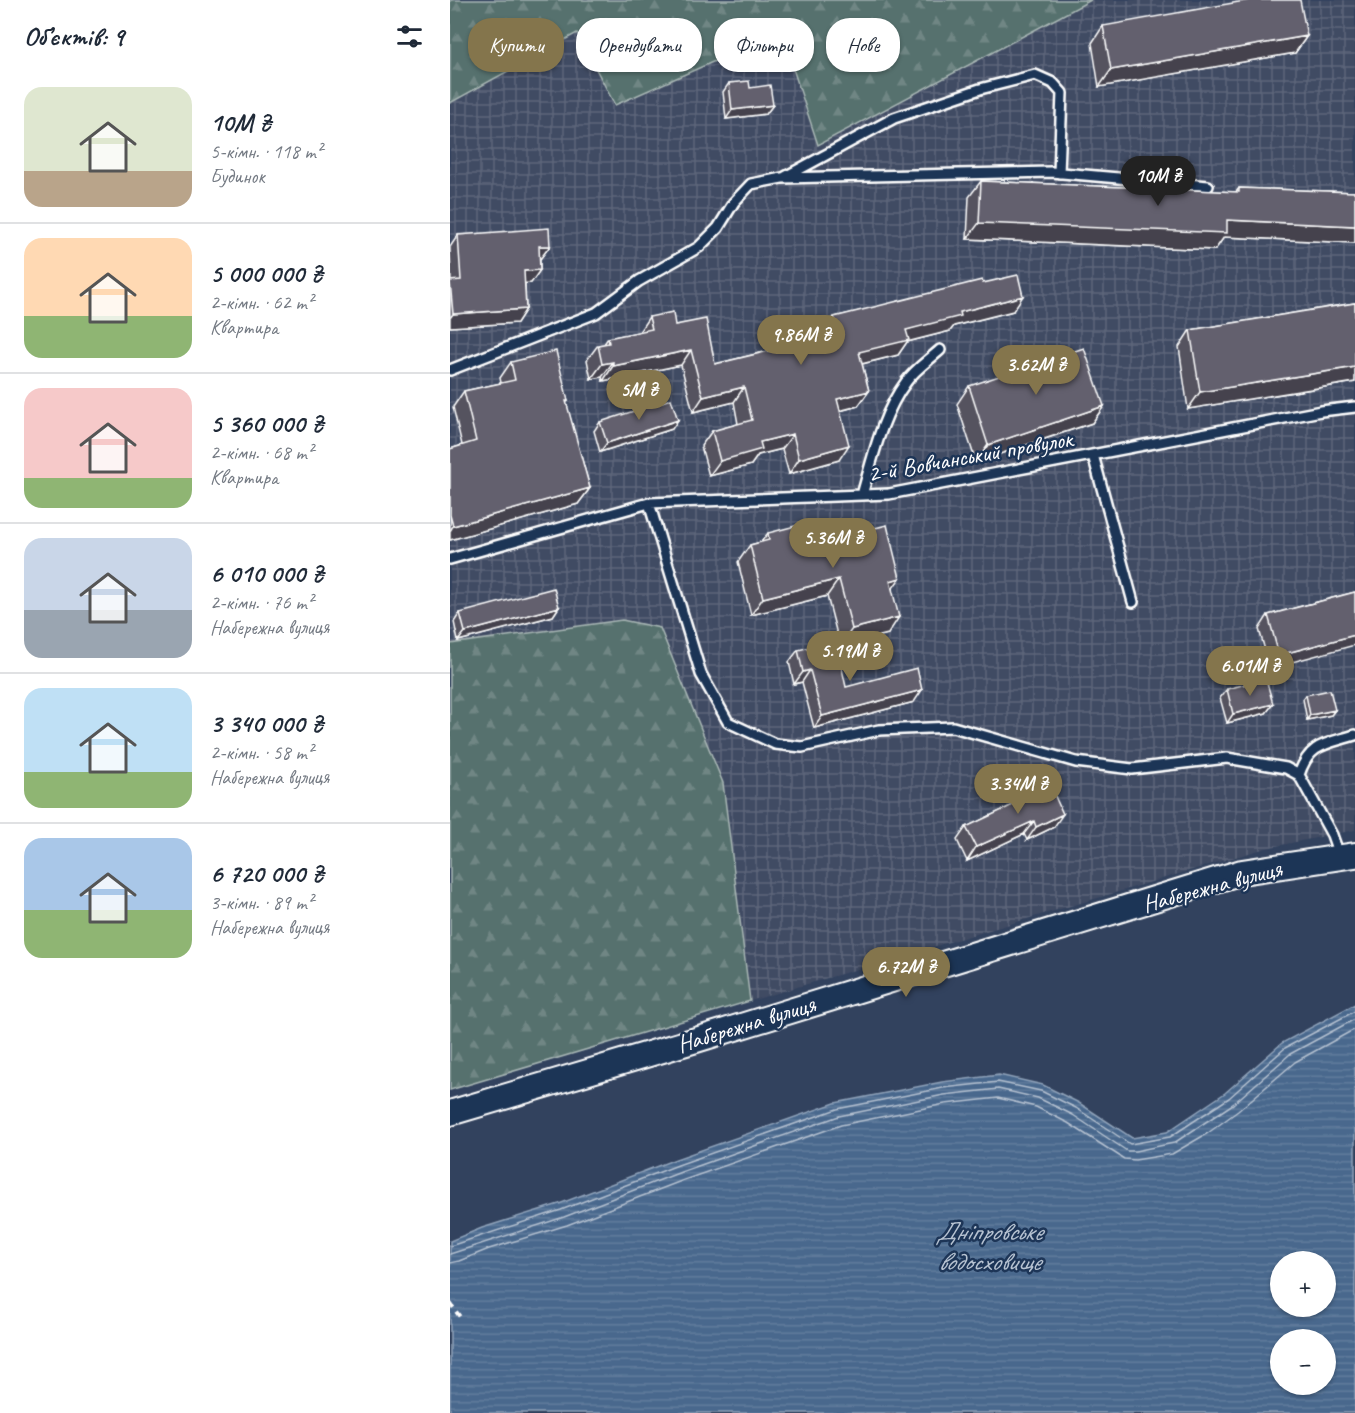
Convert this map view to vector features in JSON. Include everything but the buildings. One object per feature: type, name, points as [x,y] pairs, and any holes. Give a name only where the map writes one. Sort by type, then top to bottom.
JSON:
[{"type":"street","name":"Набережна вулиця","points":[[450,1113],[1242,872],[1347,856]]},
{"type":"lane","points":[[782,178],[894,118],[980,89],[1035,75],[1053,83],[1062,93],[1059,173]]},
{"type":"lane","points":[[450,370],[596,313],[639,281],[699,247],[718,228],[734,202],[752,184],[782,178],[1059,173],[1208,186]]},
{"type":"lane","points":[[862,495],[874,450],[893,403],[907,380],[940,350]]},
{"type":"lane","name":"2-й Вовчанський провулок","points":[[450,559],[649,503],[889,494],[1322,411],[1355,407]]},
{"type":"lane","points":[[1093,455],[1133,602]]},
{"type":"lane","points":[[649,503],[701,674],[728,722],[775,744],[802,747],[879,730],[953,727],[1076,762],[1099,765],[1132,769],[1227,758],[1286,768],[1299,775],[1332,835],[1347,856]]},
{"type":"lane","points":[[1299,775],[1303,761],[1310,752],[1334,741],[1355,735]]},
{"type":"path","points":[[450,1303],[460,1317]]},
{"type":"shaded area","points":[[1086,0],[1355,0],[1355,830],[1266,848],[456,1088],[450,684],[450,103],[507,72],[564,72],[564,41],[576,34],[576,72],[598,72],[615,105],[690,72],[702,72],[702,67],[714,61],[714,72],[794,72],[818,144]]},
{"type":"green space","points":[[450,0],[1091,0],[818,145],[794,72],[814,72],[814,18],[714,18],[714,61],[702,67],[702,18],[576,18],[576,34],[564,40],[564,18],[468,18],[468,72],[506,72],[450,103]]},
{"type":"green space","points":[[598,72],[690,72],[615,105]]},
{"type":"green space","points":[[622,620],[660,628],[723,783],[750,1001],[450,1090],[450,644]]},
{"type":"water","name":"Дніпровське водосховище","points":[[1355,1004],[1355,1413],[450,1413],[450,1241],[482,1228],[559,1204],[676,1159],[835,1103],[942,1082],[999,1075],[1043,1085],[1079,1103],[1132,1138],[1167,1132],[1225,1093],[1282,1043]]}]
